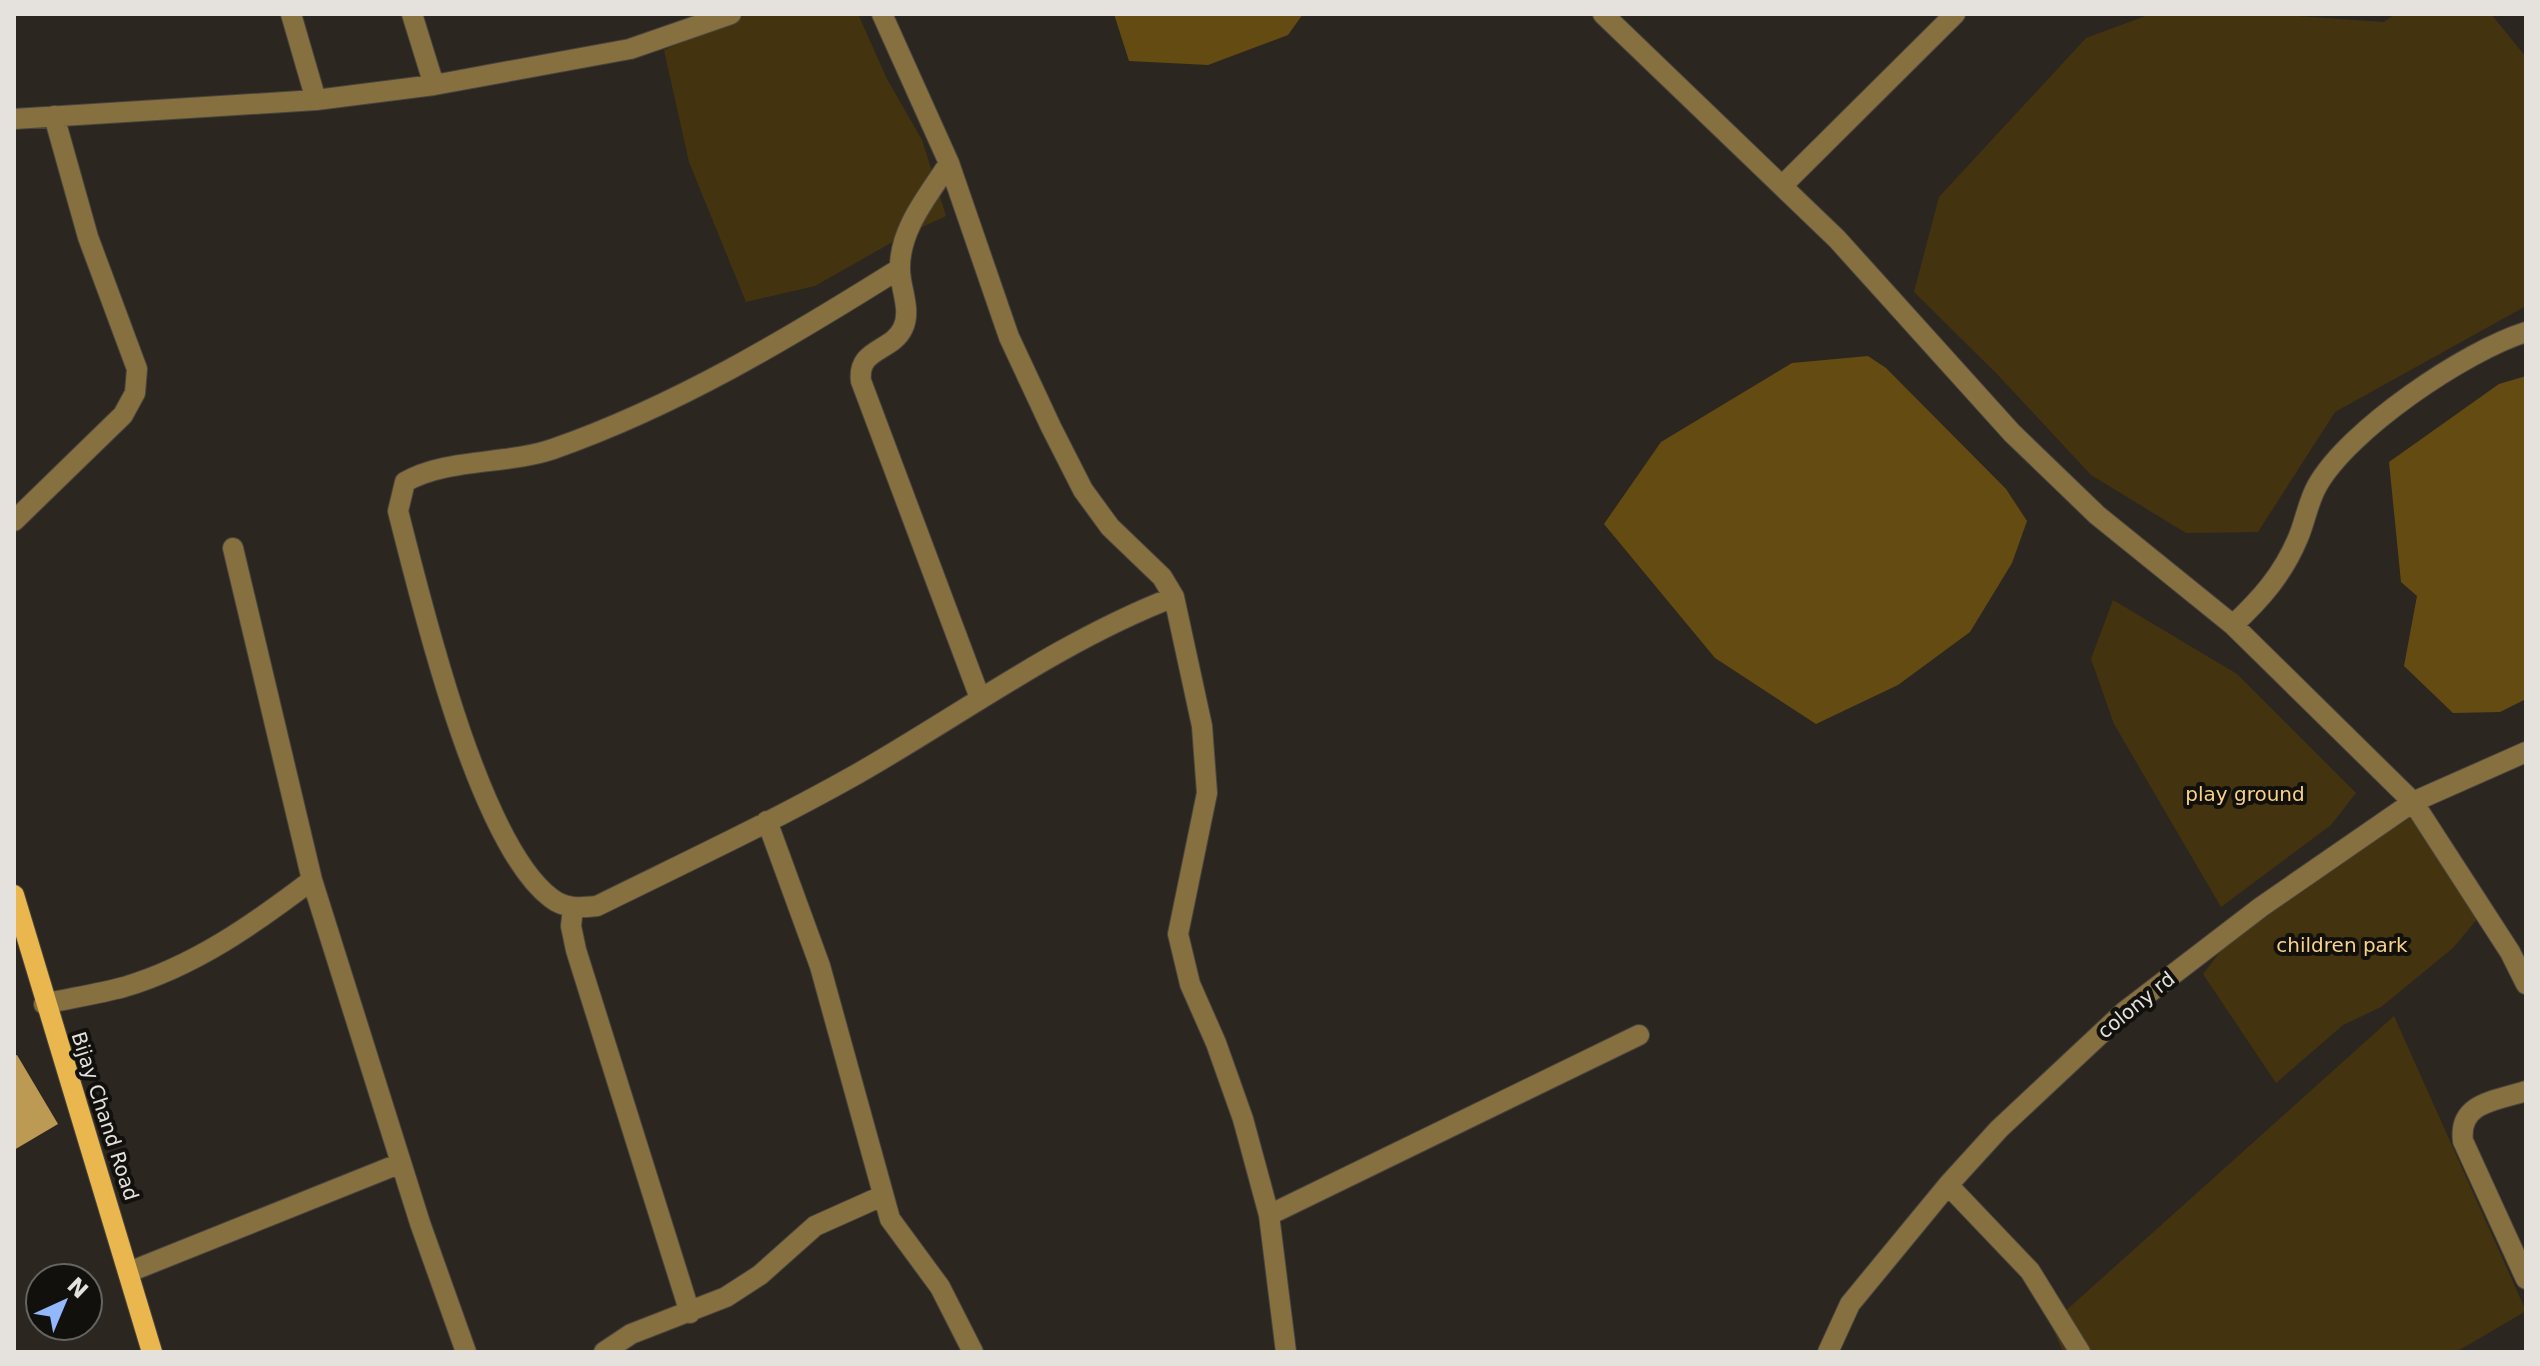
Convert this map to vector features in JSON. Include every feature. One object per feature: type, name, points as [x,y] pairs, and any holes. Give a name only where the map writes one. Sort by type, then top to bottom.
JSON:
[{"type":"main road","name":"Bijay Chand Road","points":[[14,895],[44,1004],[152,1352]]},
{"type":"street","points":[[291,14],[316,100]]},
{"type":"street","points":[[412,14],[434,85]]},
{"type":"street","points":[[14,119],[316,100],[434,85],[630,49],[731,14]]},
{"type":"street","points":[[882,14],[949,163],[1009,337],[1083,490],[1110,527],[1162,577],[1174,597],[1202,726],[1207,793],[1178,934],[1190,984],[1216,1043],[1243,1119],[1269,1215],[1286,1352]]},
{"type":"street","points":[[1603,14],[1837,239],[2012,433],[2097,515],[2233,625],[2413,802],[2510,952],[2526,984]]},
{"type":"street","points":[[1783,185],[1955,14]]},
{"type":"street","points":[[14,521],[123,415],[135,393],[137,369],[88,237],[54,116]]},
{"type":"street","points":[[949,163],[903,242],[899,269],[905,305],[903,330],[864,360],[859,370],[980,698]]},
{"type":"street","points":[[899,269],[783,341],[661,405],[550,450],[478,465],[424,471],[405,482],[398,511],[428,627],[458,723],[511,848],[552,899],[573,908],[597,906],[857,774],[1109,624],[1174,597]]},
{"type":"street","points":[[2233,625],[2270,591],[2297,541],[2317,486],[2342,455],[2417,390],[2508,337],[2526,332]]},
{"type":"street","points":[[233,548],[312,880],[401,1163],[466,1352]]},
{"type":"street","name":"colony rd","points":[[1828,1352],[1850,1304],[1948,1185],[1999,1129],[2124,1012],[2261,907],[2413,802],[2526,752]]},
{"type":"street","points":[[767,821],[820,966],[890,1219],[940,1287],[973,1352]]},
{"type":"street","points":[[44,1004],[124,987],[184,964],[251,927],[312,880]]},
{"type":"street","points":[[573,908],[571,926],[576,950],[690,1313]]},
{"type":"street","points":[[1269,1215],[1639,1035]]},
{"type":"street","points":[[2526,1091],[2477,1107],[2465,1116],[2461,1127],[2463,1141],[2526,1279]]},
{"type":"street","points":[[129,1272],[401,1163]]},
{"type":"street","points":[[1948,1185],[2030,1271],[2080,1352]]},
{"type":"street","points":[[604,1352],[631,1334],[726,1297],[760,1275],[815,1226],[882,1196]]},
{"type":"green space","points":[[748,14],[858,14],[887,79],[922,140],[946,216],[903,236],[815,286],[746,302],[689,162],[664,50]]},
{"type":"green space","points":[[2151,14],[2267,14],[2384,22],[2395,14],[2491,14],[2526,57],[2526,306],[2335,412],[2258,532],[2186,533],[2091,475],[1997,374],[1914,292],[1939,197],[2086,38]]},
{"type":"green space","name":"play ground","points":[[2113,600],[2237,674],[2356,793],[2331,825],[2221,907],[2114,724],[2091,659]]},
{"type":"green space","name":"children park","points":[[2409,813],[2478,918],[2453,948],[2381,1007],[2343,1025],[2276,1083],[2203,974],[2244,921]]},
{"type":"green space","points":[[2394,1016],[2526,1311],[2456,1352],[2063,1352],[2051,1324]]},
{"type":"shaded area","points":[[1114,14],[1303,14],[1288,35],[1208,65],[1129,61]]},
{"type":"shaded area","points":[[1868,356],[1886,368],[2006,489],[2027,521],[2012,563],[1970,632],[1898,685],[1816,724],[1715,658],[1604,524],[1661,442],[1792,363]]},
{"type":"shaded area","points":[[2526,376],[2526,699],[2500,712],[2453,713],[2404,666],[2417,596],[2401,582],[2389,462],[2499,384]]},
{"type":"building","points":[[17,1055],[58,1124],[14,1150],[14,1056]]}]
